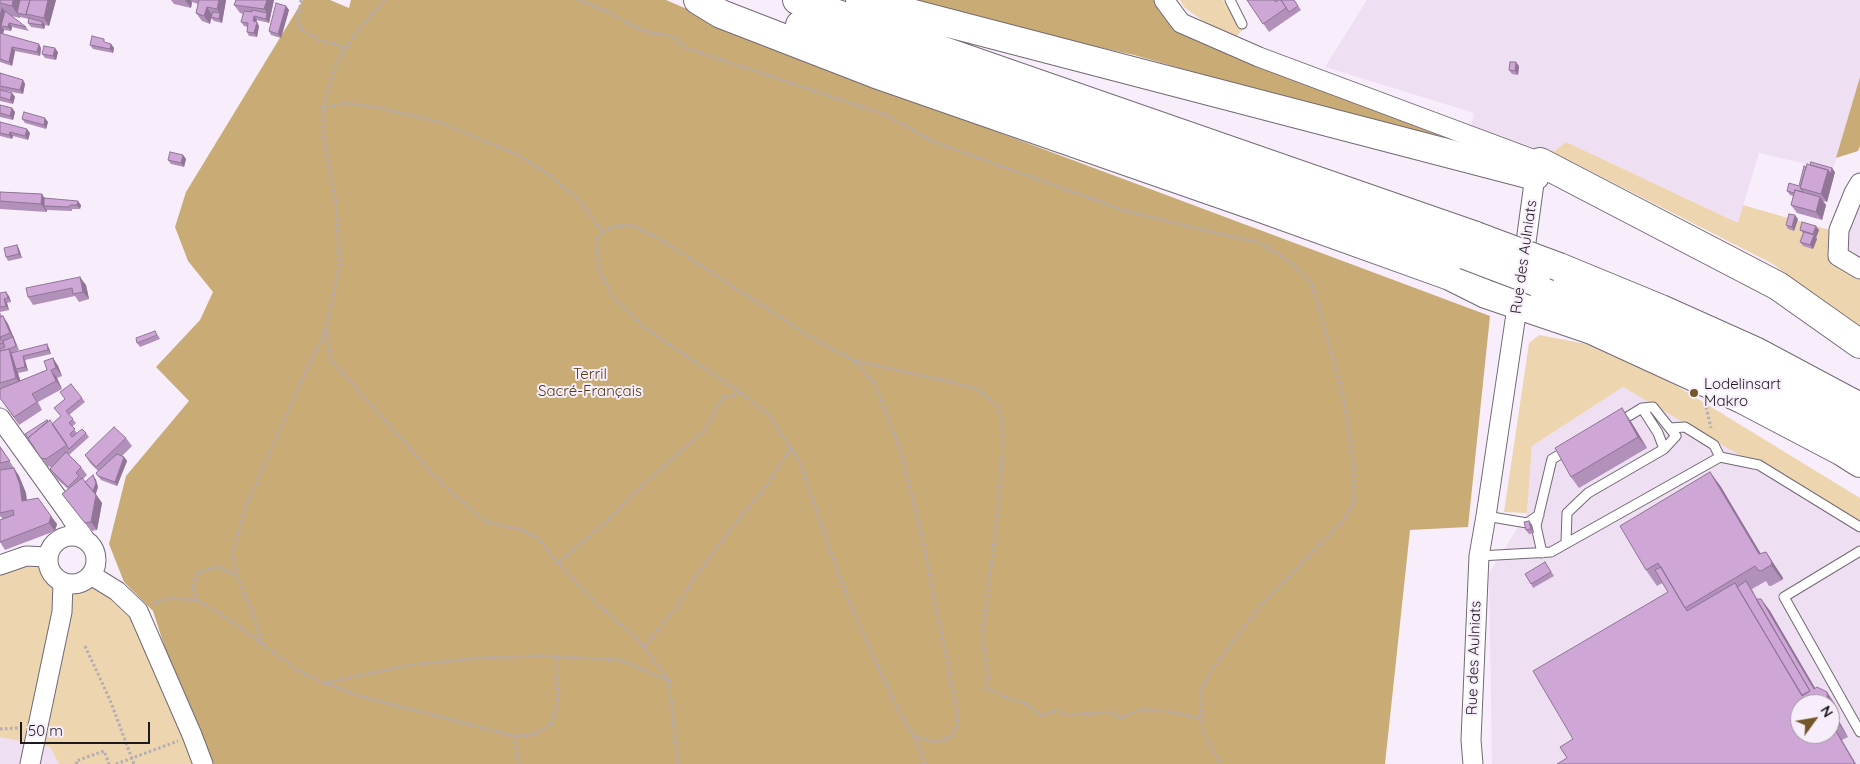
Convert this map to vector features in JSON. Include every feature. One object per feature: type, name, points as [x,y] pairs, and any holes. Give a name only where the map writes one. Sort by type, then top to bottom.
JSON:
[{"type":"highway","points":[[698,0],[721,14],[876,74],[1376,249],[1450,276],[1486,294],[1517,305],[1809,404],[1860,435]]},
{"type":"highway","points":[[728,0],[1471,246],[1559,267],[1661,309],[1757,352],[1860,407]]},
{"type":"highway","points":[[797,0],[1471,246],[1536,282],[1703,367],[1798,428],[1860,463]]},
{"type":"highway","points":[[860,0],[1538,169],[1778,286],[1860,344]]},
{"type":"street","points":[[1164,0],[1180,23],[1259,57],[1538,169]]},
{"type":"street","name":"Rue des Aulniats","points":[[1473,764],[1471,740],[1479,556],[1538,169]]},
{"type":"street","points":[[1860,183],[1839,230],[1838,256],[1860,268]]},
{"type":"street","points":[[0,418],[84,538],[94,548],[96,562],[91,575],[78,583],[63,582],[51,572],[47,557],[54,542],[68,535],[84,538]]},
{"type":"street","points":[[0,565],[26,556],[47,557]]},
{"type":"street","points":[[91,575],[116,591],[138,611],[192,735],[202,764]]},
{"type":"street","points":[[30,764],[62,612],[63,582]]},
{"type":"lane","points":[[1230,0],[1242,24]]},
{"type":"lane","points":[[1566,543],[1568,513],[1588,492],[1664,449],[1676,436],[1653,407],[1642,408],[1614,426]]},
{"type":"lane","points":[[1642,408],[1658,432],[1664,449]]},
{"type":"lane","points":[[1670,428],[1685,427],[1714,445],[1720,457]]},
{"type":"lane","points":[[1542,552],[1536,526],[1552,459],[1575,446]]},
{"type":"lane","points":[[1479,556],[1551,552],[1720,457],[1759,465],[1860,527]]},
{"type":"lane","points":[[1486,516],[1527,523],[1539,515]]},
{"type":"lane","points":[[1860,551],[1784,597],[1860,732]]},
{"type":"path","points":[[301,0],[298,20],[301,29],[321,41],[337,44],[345,49]]},
{"type":"path","points":[[263,645],[237,575],[232,554],[246,506],[326,328],[340,262],[336,203],[323,135],[323,108],[336,64],[358,30],[384,0]]},
{"type":"path","points":[[578,0],[607,11],[650,33],[668,35],[686,48],[886,115],[934,142],[1126,211],[1261,243],[1292,263],[1310,281],[1318,303],[1342,396],[1354,466],[1354,501],[1345,519],[1262,604],[1214,666],[1200,692],[1203,732],[1221,764]]},
{"type":"path","points":[[323,108],[345,104],[376,107],[439,122],[516,154],[549,174],[580,201],[603,232]]},
{"type":"path","points":[[924,764],[922,753],[914,736],[900,712],[856,620],[834,563],[800,462],[768,414],[741,392],[644,327],[613,297],[601,274],[597,254],[597,239],[603,232],[615,226],[631,225],[660,239],[806,334],[855,361],[977,389],[994,403],[1002,419],[1003,444],[998,510],[982,638],[988,674],[986,688],[1010,700],[1027,704],[1041,716],[1058,710],[1066,715],[1112,712],[1120,718],[1142,709],[1201,718]]},
{"type":"path","points":[[326,328],[331,360],[444,486],[486,521],[520,529],[538,538],[558,563],[596,603],[644,647],[669,681],[678,764]]},
{"type":"path","points":[[855,361],[875,384],[899,446],[920,528],[958,715],[957,727],[952,736],[944,740],[935,742],[914,736]]},
{"type":"path","points":[[1703,367],[1714,445]]},
{"type":"path","points":[[558,563],[607,521],[646,482],[704,431],[722,398],[741,392]]},
{"type":"path","points":[[644,647],[677,607],[694,578],[767,485],[791,448]]},
{"type":"path","points":[[197,600],[193,587],[198,572],[218,566],[237,575]]},
{"type":"path","points":[[138,611],[168,598],[197,600],[230,620],[297,670],[324,683],[359,696],[514,736],[532,735],[551,724],[558,698],[556,656]]},
{"type":"path","points":[[85,646],[110,700],[134,764]]},
{"type":"path","points":[[324,683],[410,665],[478,658],[556,656],[620,660],[669,681]]},
{"type":"path","points":[[116,764],[192,735]]},
{"type":"path","points":[[514,736],[519,764]]},
{"type":"path","points":[[77,764],[76,761],[104,751],[109,764]]},
{"type":"shaded area","points":[[1180,0],[1223,0],[1242,30],[1237,36],[1222,35],[1184,7]]},
{"type":"shaded area","points":[[1367,0],[1860,0],[1860,77],[1833,170],[1759,153],[1738,223],[1566,142],[1540,162],[1469,135],[1474,113],[1325,67]]},
{"type":"shaded area","points":[[1566,142],[1738,223],[1743,205],[1826,229],[1839,230],[1838,256],[1860,270],[1860,330],[1773,264],[1553,152]]},
{"type":"shaded area","points":[[1860,186],[1860,275],[1828,248]]},
{"type":"shaded area","points":[[1539,335],[1618,350],[1860,498],[1860,530],[1796,488],[1623,387],[1532,446],[1527,513],[1504,512],[1529,343]]},
{"type":"shaded area","points":[[1623,387],[1860,524],[1860,764],[1492,764],[1489,573],[1527,513],[1532,446]]},
{"type":"shaded area","points":[[33,559],[64,586],[105,577],[121,589],[207,764],[59,764],[50,747],[0,737],[0,570]]},
{"type":"shaded area","points":[[0,737],[50,747],[59,764],[0,764]]},
{"type":"green space","name":"Terril Sacré-Français","points":[[303,0],[330,0],[349,8],[351,0],[666,0],[813,63],[1490,316],[1468,527],[1410,530],[1385,764],[202,764],[153,611],[124,582],[109,544],[126,476],[189,401],[156,367],[200,320],[213,292],[188,261],[175,227],[186,192]]},
{"type":"green space","points":[[886,0],[1155,0],[1159,11],[1215,46],[1448,139],[1453,146],[1134,55]]},
{"type":"green space","points":[[1860,77],[1860,146],[1858,151],[1836,158]]},
{"type":"building","points":[[0,0],[13,0],[12,6],[0,3]]},
{"type":"building","points":[[20,0],[30,0],[27,15],[17,13]]},
{"type":"building","points":[[30,0],[48,0],[44,18],[26,14]]},
{"type":"building","points":[[199,0],[219,0],[217,9],[207,7],[204,16],[196,13]]},
{"type":"building","points":[[236,0],[267,0],[264,9],[234,5]]},
{"type":"building","points":[[1247,0],[1274,0],[1276,2],[1281,0],[1286,8],[1263,24]]},
{"type":"building","points":[[1281,0],[1294,0],[1298,6],[1289,12]]},
{"type":"building","points":[[276,3],[286,6],[278,34],[269,31]]},
{"type":"building","points":[[252,10],[267,13],[266,19],[254,16],[253,21],[257,22],[254,33],[247,32],[248,23],[241,22],[244,11],[252,12]]},
{"type":"building","points":[[5,11],[26,27],[9,23],[8,27],[1,26]]},
{"type":"building","points":[[213,12],[220,13],[219,19],[211,17]]},
{"type":"building","points":[[29,18],[43,22],[41,25],[28,23]]},
{"type":"building","points":[[0,33],[39,44],[37,52],[12,47],[9,62],[0,59]]},
{"type":"building","points":[[92,36],[104,39],[104,42],[111,44],[110,49],[90,45]]},
{"type":"building","points":[[44,46],[55,48],[53,56],[42,54]]},
{"type":"building","points":[[1510,62],[1516,62],[1515,71],[1509,70]]},
{"type":"building","points":[[0,73],[23,80],[20,90],[0,86]]},
{"type":"building","points":[[0,90],[12,93],[10,100],[0,97]]},
{"type":"building","points":[[0,105],[12,108],[10,116],[0,113]]},
{"type":"building","points":[[24,112],[45,118],[44,125],[22,119]]},
{"type":"building","points":[[0,122],[27,129],[25,136],[10,132],[9,135],[0,133]]},
{"type":"building","points":[[170,152],[183,155],[181,163],[168,160]]},
{"type":"building","points":[[1811,162],[1832,168],[1831,174],[1828,170],[1810,165]]},
{"type":"building","points":[[1807,164],[1828,170],[1821,194],[1800,188]]},
{"type":"building","points":[[1804,166],[1806,167],[1800,188],[1803,192],[1795,190],[1794,193],[1787,191],[1789,183],[1799,186]]},
{"type":"building","points":[[1795,190],[1820,197],[1816,212],[1791,205]]},
{"type":"building","points":[[0,192],[42,194],[41,204],[0,201]]},
{"type":"building","points":[[44,198],[78,201],[77,205],[70,205],[69,207],[44,206]]},
{"type":"building","points":[[1789,214],[1795,215],[1792,227],[1786,225]]},
{"type":"building","points":[[1802,222],[1816,226],[1813,234],[1800,230]]},
{"type":"building","points":[[1804,232],[1814,235],[1810,245],[1800,242]]},
{"type":"building","points":[[17,245],[19,254],[6,257],[4,248]]},
{"type":"building","points":[[80,277],[83,292],[73,294],[72,288],[28,297],[26,288]]},
{"type":"building","points":[[6,292],[8,298],[4,299],[6,306],[0,307],[0,293]]},
{"type":"building","points":[[3,316],[10,333],[0,337],[0,317]]},
{"type":"building","points":[[155,331],[157,335],[137,343],[136,338]]},
{"type":"building","points":[[13,337],[16,346],[0,351],[0,349],[5,347],[3,341]]},
{"type":"building","points":[[47,344],[48,350],[23,356],[25,367],[16,369],[11,353]]},
{"type":"building","points":[[9,349],[16,378],[0,383],[0,351]]},
{"type":"building","points":[[53,358],[56,368],[51,370],[56,381],[32,394],[37,402],[14,417],[0,398],[0,389],[47,370],[44,361]]},
{"type":"building","points":[[71,384],[82,398],[66,411],[73,419],[69,423],[75,429],[70,434],[72,437],[82,429],[86,433],[69,449],[52,424],[61,416],[54,408],[65,399],[60,392]]},
{"type":"building","points":[[1622,408],[1638,437],[1571,477],[1555,448]]},
{"type":"building","points":[[50,420],[67,445],[46,459],[41,458],[28,438]]},
{"type":"building","points":[[48,421],[28,438],[25,434]]},
{"type":"building","points":[[114,427],[126,438],[96,467],[85,455]]},
{"type":"building","points":[[0,447],[10,461],[0,463]]},
{"type":"building","points":[[66,452],[81,467],[76,473],[79,476],[68,487],[50,469]]},
{"type":"building","points":[[117,454],[124,457],[115,482],[98,476],[96,473]]},
{"type":"building","points":[[14,468],[20,485],[22,501],[38,498],[51,516],[49,523],[0,542],[0,520],[14,515],[13,510],[0,513],[0,470]]},
{"type":"building","points":[[1710,472],[1759,554],[1766,552],[1772,562],[1771,565],[1761,571],[1755,566],[1685,608],[1658,563],[1646,570],[1620,526]]},
{"type":"building","points":[[93,475],[96,483],[93,491],[85,482]]},
{"type":"building","points":[[82,478],[96,495],[91,522],[85,523],[62,494]]},
{"type":"building","points":[[1529,521],[1531,529],[1526,530],[1524,522]]},
{"type":"building","points":[[1545,562],[1551,572],[1531,584],[1525,574]]},
{"type":"building","points":[[1661,567],[1687,611],[1735,583],[1801,694],[1790,694],[1790,744],[1840,744],[1840,738],[1855,764],[1557,764],[1567,758],[1560,747],[1573,739],[1533,671],[1668,592],[1655,570]]},
{"type":"building","points":[[1746,581],[1810,691],[1801,694],[1737,587]]},
{"type":"building","points":[[1756,599],[1761,599],[1814,689],[1817,687],[1827,692],[1827,694],[1805,694],[1810,691]]},
{"type":"place","name":"Lodelinsart Makro","points":[[1694,393]]}]
